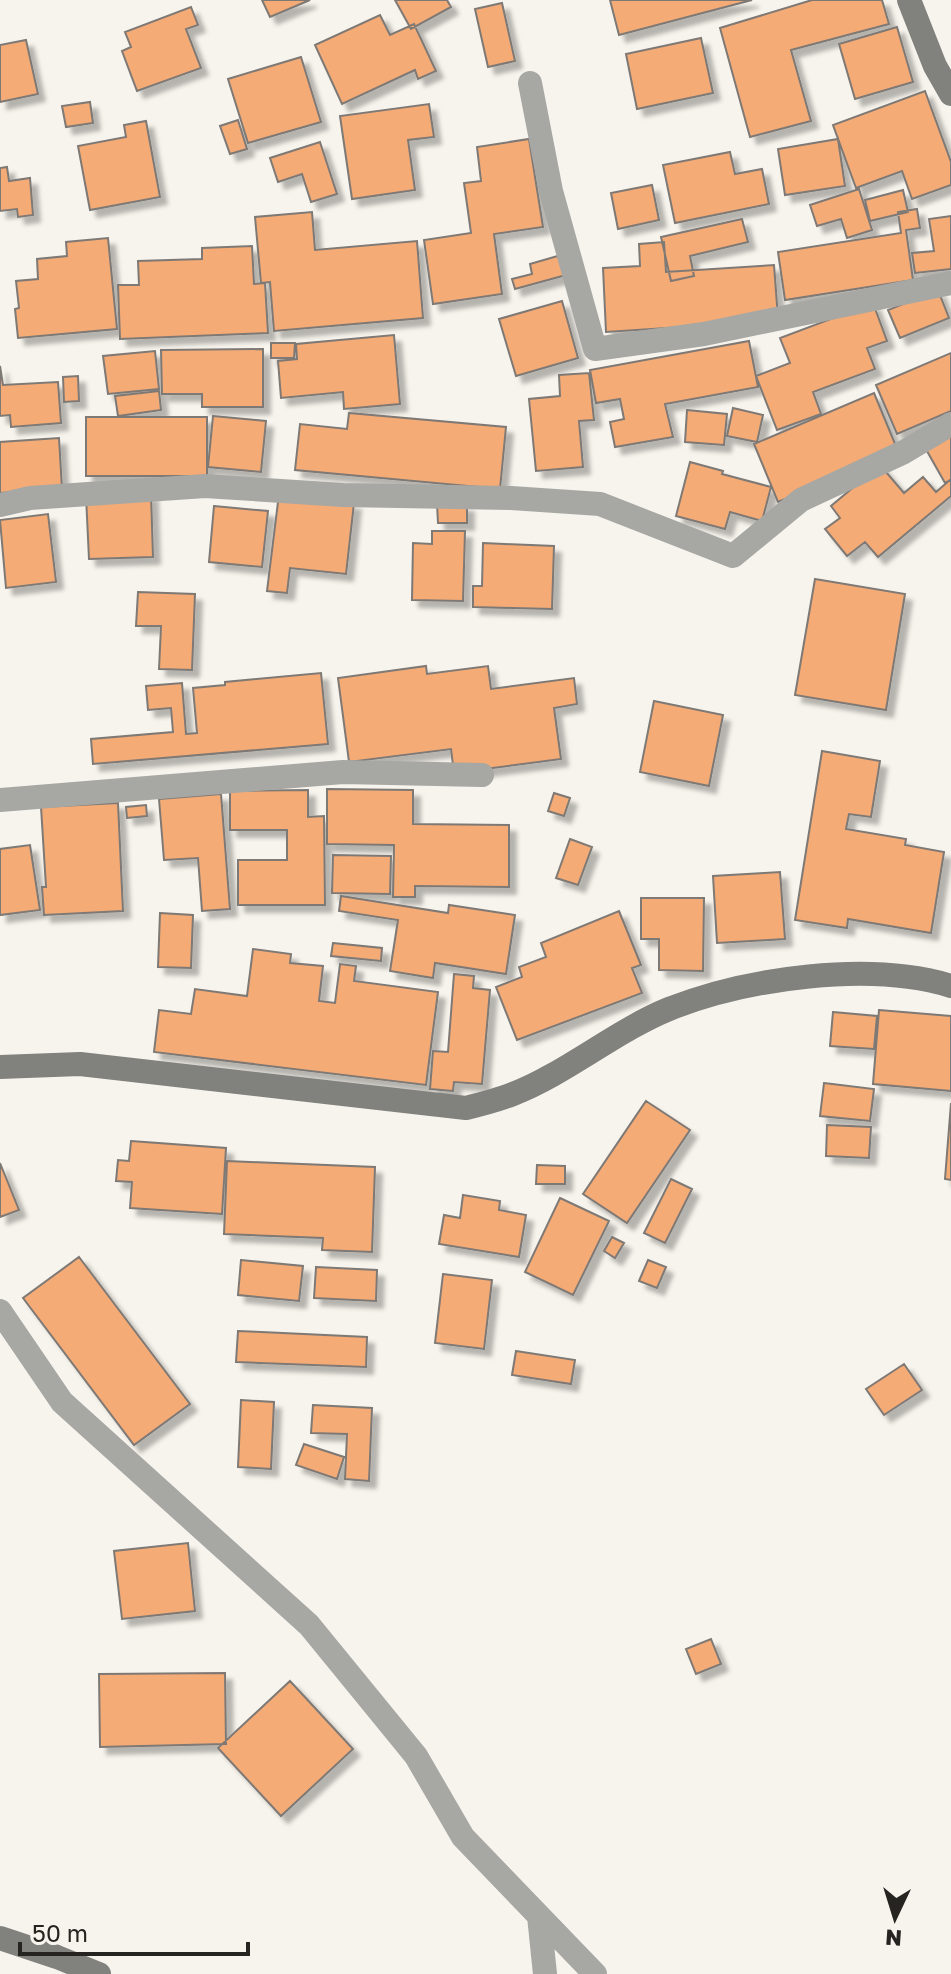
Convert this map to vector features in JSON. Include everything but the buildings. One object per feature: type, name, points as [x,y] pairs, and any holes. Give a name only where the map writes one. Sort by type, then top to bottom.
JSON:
[{"type":"street","points":[[909,0],[935,66],[951,94]]},
{"type":"street","points":[[530,83],[551,191],[595,349],[704,334],[951,283]]},
{"type":"street","points":[[0,505],[30,498],[205,486],[343,495],[511,498],[600,504],[733,556],[801,500],[904,452],[951,424]]},
{"type":"street","points":[[0,800],[343,772],[482,775]]},
{"type":"street","points":[[0,1067],[80,1064],[466,1108],[514,1094],[668,1009],[748,985],[836,974],[925,978],[951,986]]},
{"type":"street","points":[[0,1311],[62,1402],[309,1625],[416,1756],[463,1837],[595,1974]]},
{"type":"street","points":[[539,1916],[545,1974]]},
{"type":"street","points":[[0,1938],[99,1974]]}]
